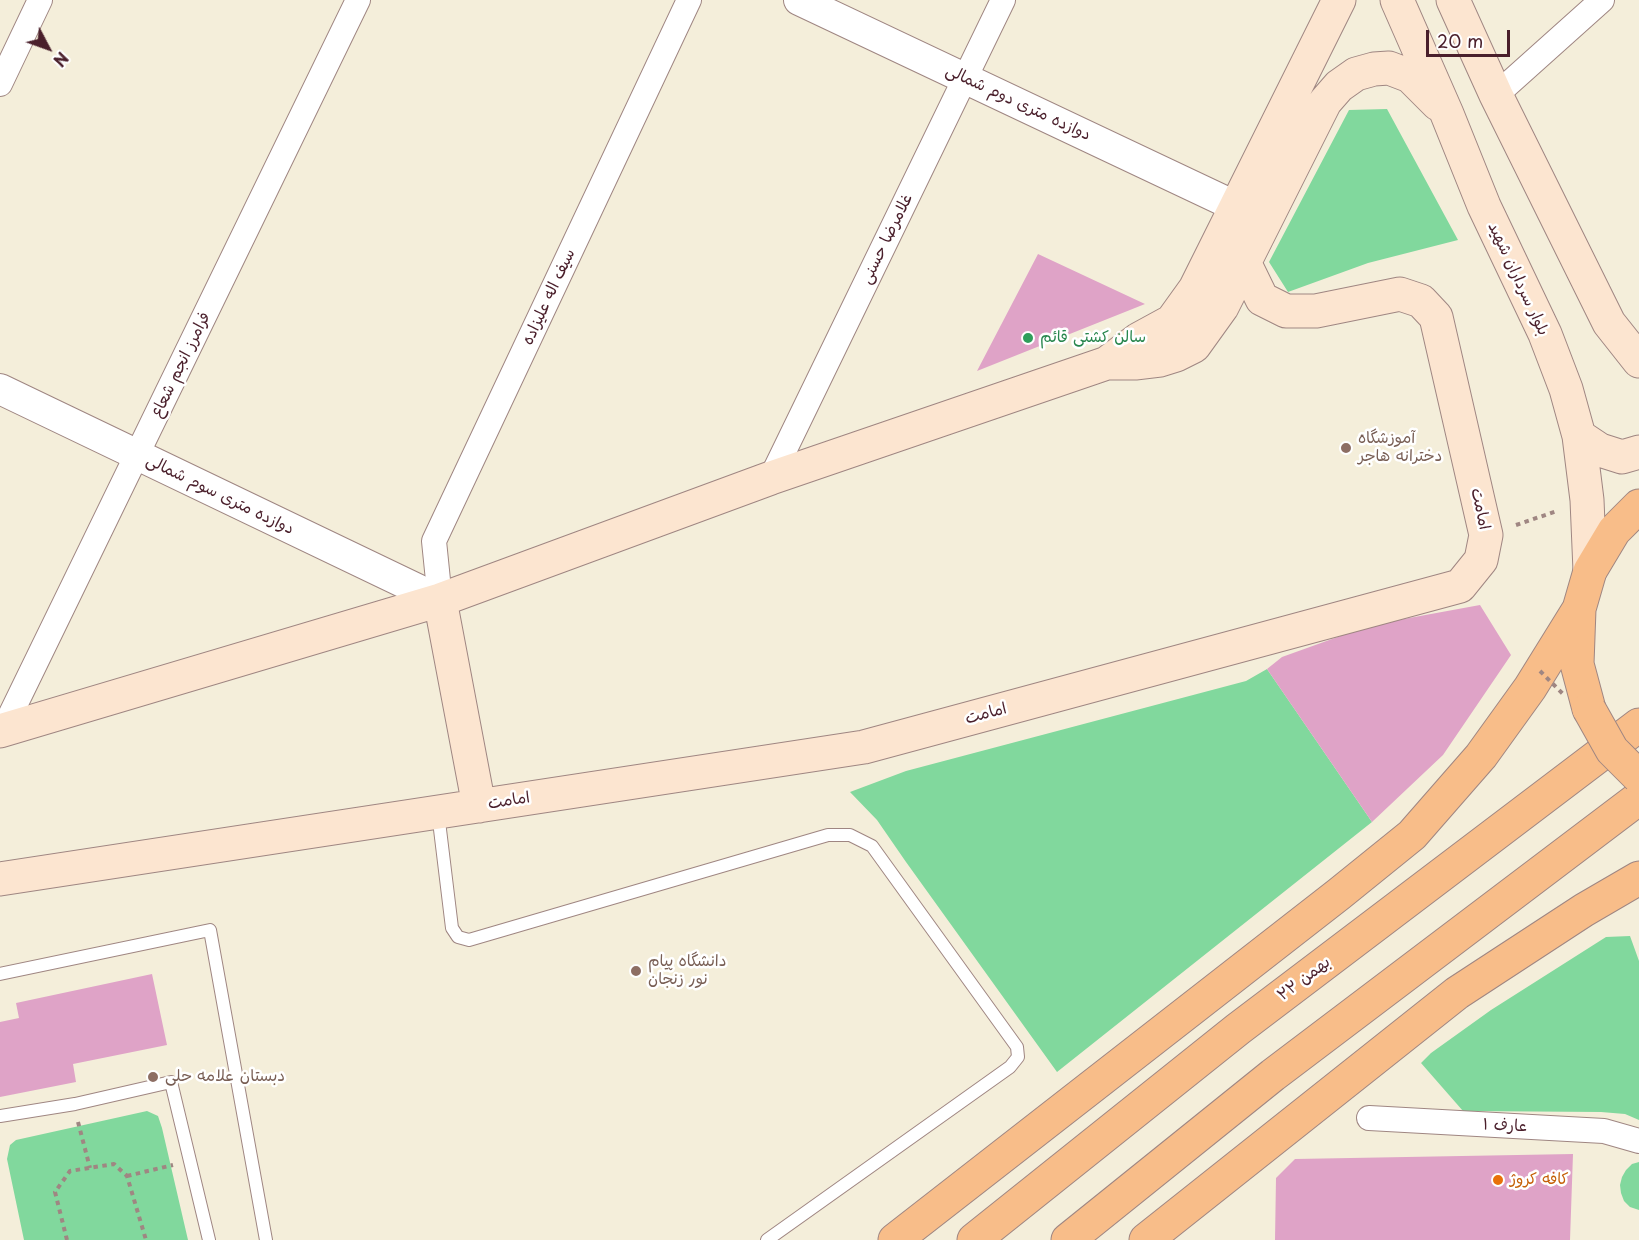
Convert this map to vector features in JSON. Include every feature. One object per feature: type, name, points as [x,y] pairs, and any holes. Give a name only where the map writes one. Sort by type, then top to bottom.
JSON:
[{"type":"highway","points":[[1639,506],[1614,531],[1590,571],[1579,609],[1577,664],[1589,710],[1612,750],[1639,777]]},
{"type":"highway","points":[[895,1240],[1412,834],[1481,756],[1530,688],[1579,609]]},
{"type":"highway","name":"۲۲ بهمن","points":[[974,1240],[1238,1029],[1639,725]]},
{"type":"highway","points":[[1068,1240],[1273,1075],[1639,798]]},
{"type":"highway","points":[[1146,1240],[1457,993],[1584,910],[1639,878]]},
{"type":"main road","points":[[1107,363],[1135,363],[1176,356],[1194,346],[1221,307],[1244,262],[1251,214],[1339,0]]},
{"type":"main road","name":"بلوار سرداران شهید","points":[[1397,0],[1484,206],[1545,334],[1566,388],[1579,436],[1587,500],[1590,571]]},
{"type":"main road","points":[[1453,0],[1496,94],[1609,323],[1639,361]]},
{"type":"main road","points":[[2,730],[440,600],[771,478],[1107,363],[1138,339],[1172,321],[1251,214],[1325,102],[1339,86],[1356,74],[1389,68],[1410,76],[1447,114]]},
{"type":"main road","name":"امامت","points":[[0,879],[864,747],[1460,586],[1480,560],[1486,535],[1436,317],[1421,301],[1400,294],[1316,311],[1286,311],[1262,299],[1244,262]]},
{"type":"main road","points":[[1579,436],[1600,450],[1622,457],[1639,452]]},
{"type":"main road","points":[[440,600],[479,806]]},
{"type":"street","points":[[0,84],[40,0]]},
{"type":"street","name":"فرامرز انجم شعاع","points":[[2,730],[358,0]]},
{"type":"street","name":"سیف اله علیزاده","points":[[440,600],[434,541],[689,0]]},
{"type":"street","name":"دوازده متری دوم شمالی","points":[[799,0],[1251,214]]},
{"type":"street","name":"غلامرضا حسنی","points":[[771,478],[1003,0]]},
{"type":"street","points":[[1496,94],[1602,0]]},
{"type":"street","name":"دوازده متری سوم شمالی","points":[[0,389],[440,600]]},
{"type":"street","name":"عارف ۱","points":[[1369,1118],[1604,1131],[1639,1141]]},
{"type":"lane","points":[[438,811],[452,928],[458,937],[469,940],[828,835],[850,835],[872,846],[1017,1047],[1018,1057],[1010,1067],[767,1240]]},
{"type":"lane","points":[[0,974],[210,930],[266,1240]]},
{"type":"lane","points":[[0,1116],[75,1104],[171,1082],[209,1240]]},
{"type":"path","points":[[75,1104],[90,1168]]},
{"type":"path","points":[[127,1176],[191,1161]]},
{"type":"path","points":[[67,1240],[55,1192],[70,1171],[114,1164],[127,1176],[146,1240]]},
{"type":"green space","points":[[1387,109],[1458,240],[1368,263],[1288,292],[1269,262],[1349,110]]},
{"type":"green space","points":[[1267,669],[1372,822],[1057,1072],[877,820],[850,792],[906,771],[1246,681]]},
{"type":"green space","points":[[1630,936],[1639,961],[1639,1120],[1625,1114],[1601,1112],[1463,1111],[1421,1063],[1431,1053],[1491,1010],[1606,937]]},
{"type":"green space","points":[[147,1111],[158,1116],[162,1128],[188,1240],[24,1240],[7,1159],[10,1145],[16,1140]]},
{"type":"green space","points":[[1639,1162],[1639,1210],[1630,1207],[1624,1201],[1620,1185],[1626,1170],[1632,1164]]},
{"type":"building","name":"سالن کشتی قائم","points":[[1038,254],[1145,304],[977,371]]},
{"type":"building","points":[[1480,605],[1511,655],[1443,755],[1372,822],[1267,669],[1282,657],[1371,625]]},
{"type":"building","points":[[152,974],[167,1045],[73,1064],[76,1082],[0,1097],[0,1022],[19,1018],[16,1003]]},
{"type":"building","points":[[1573,1154],[1570,1240],[1275,1240],[1276,1178],[1295,1159]]},
{"type":"place","name":"سالن کشتی قائم","points":[[1028,338]]},
{"type":"place","name":"آموزشگاه دخترانه هاجر","points":[[1346,448]]},
{"type":"place","name":"دانشگاه پیام نور زنجان","points":[[636,971]]},
{"type":"place","name":"دبستان علامه حلی","points":[[153,1077]]},
{"type":"place","name":"کافه کروژ","points":[[1498,1180]]}]
